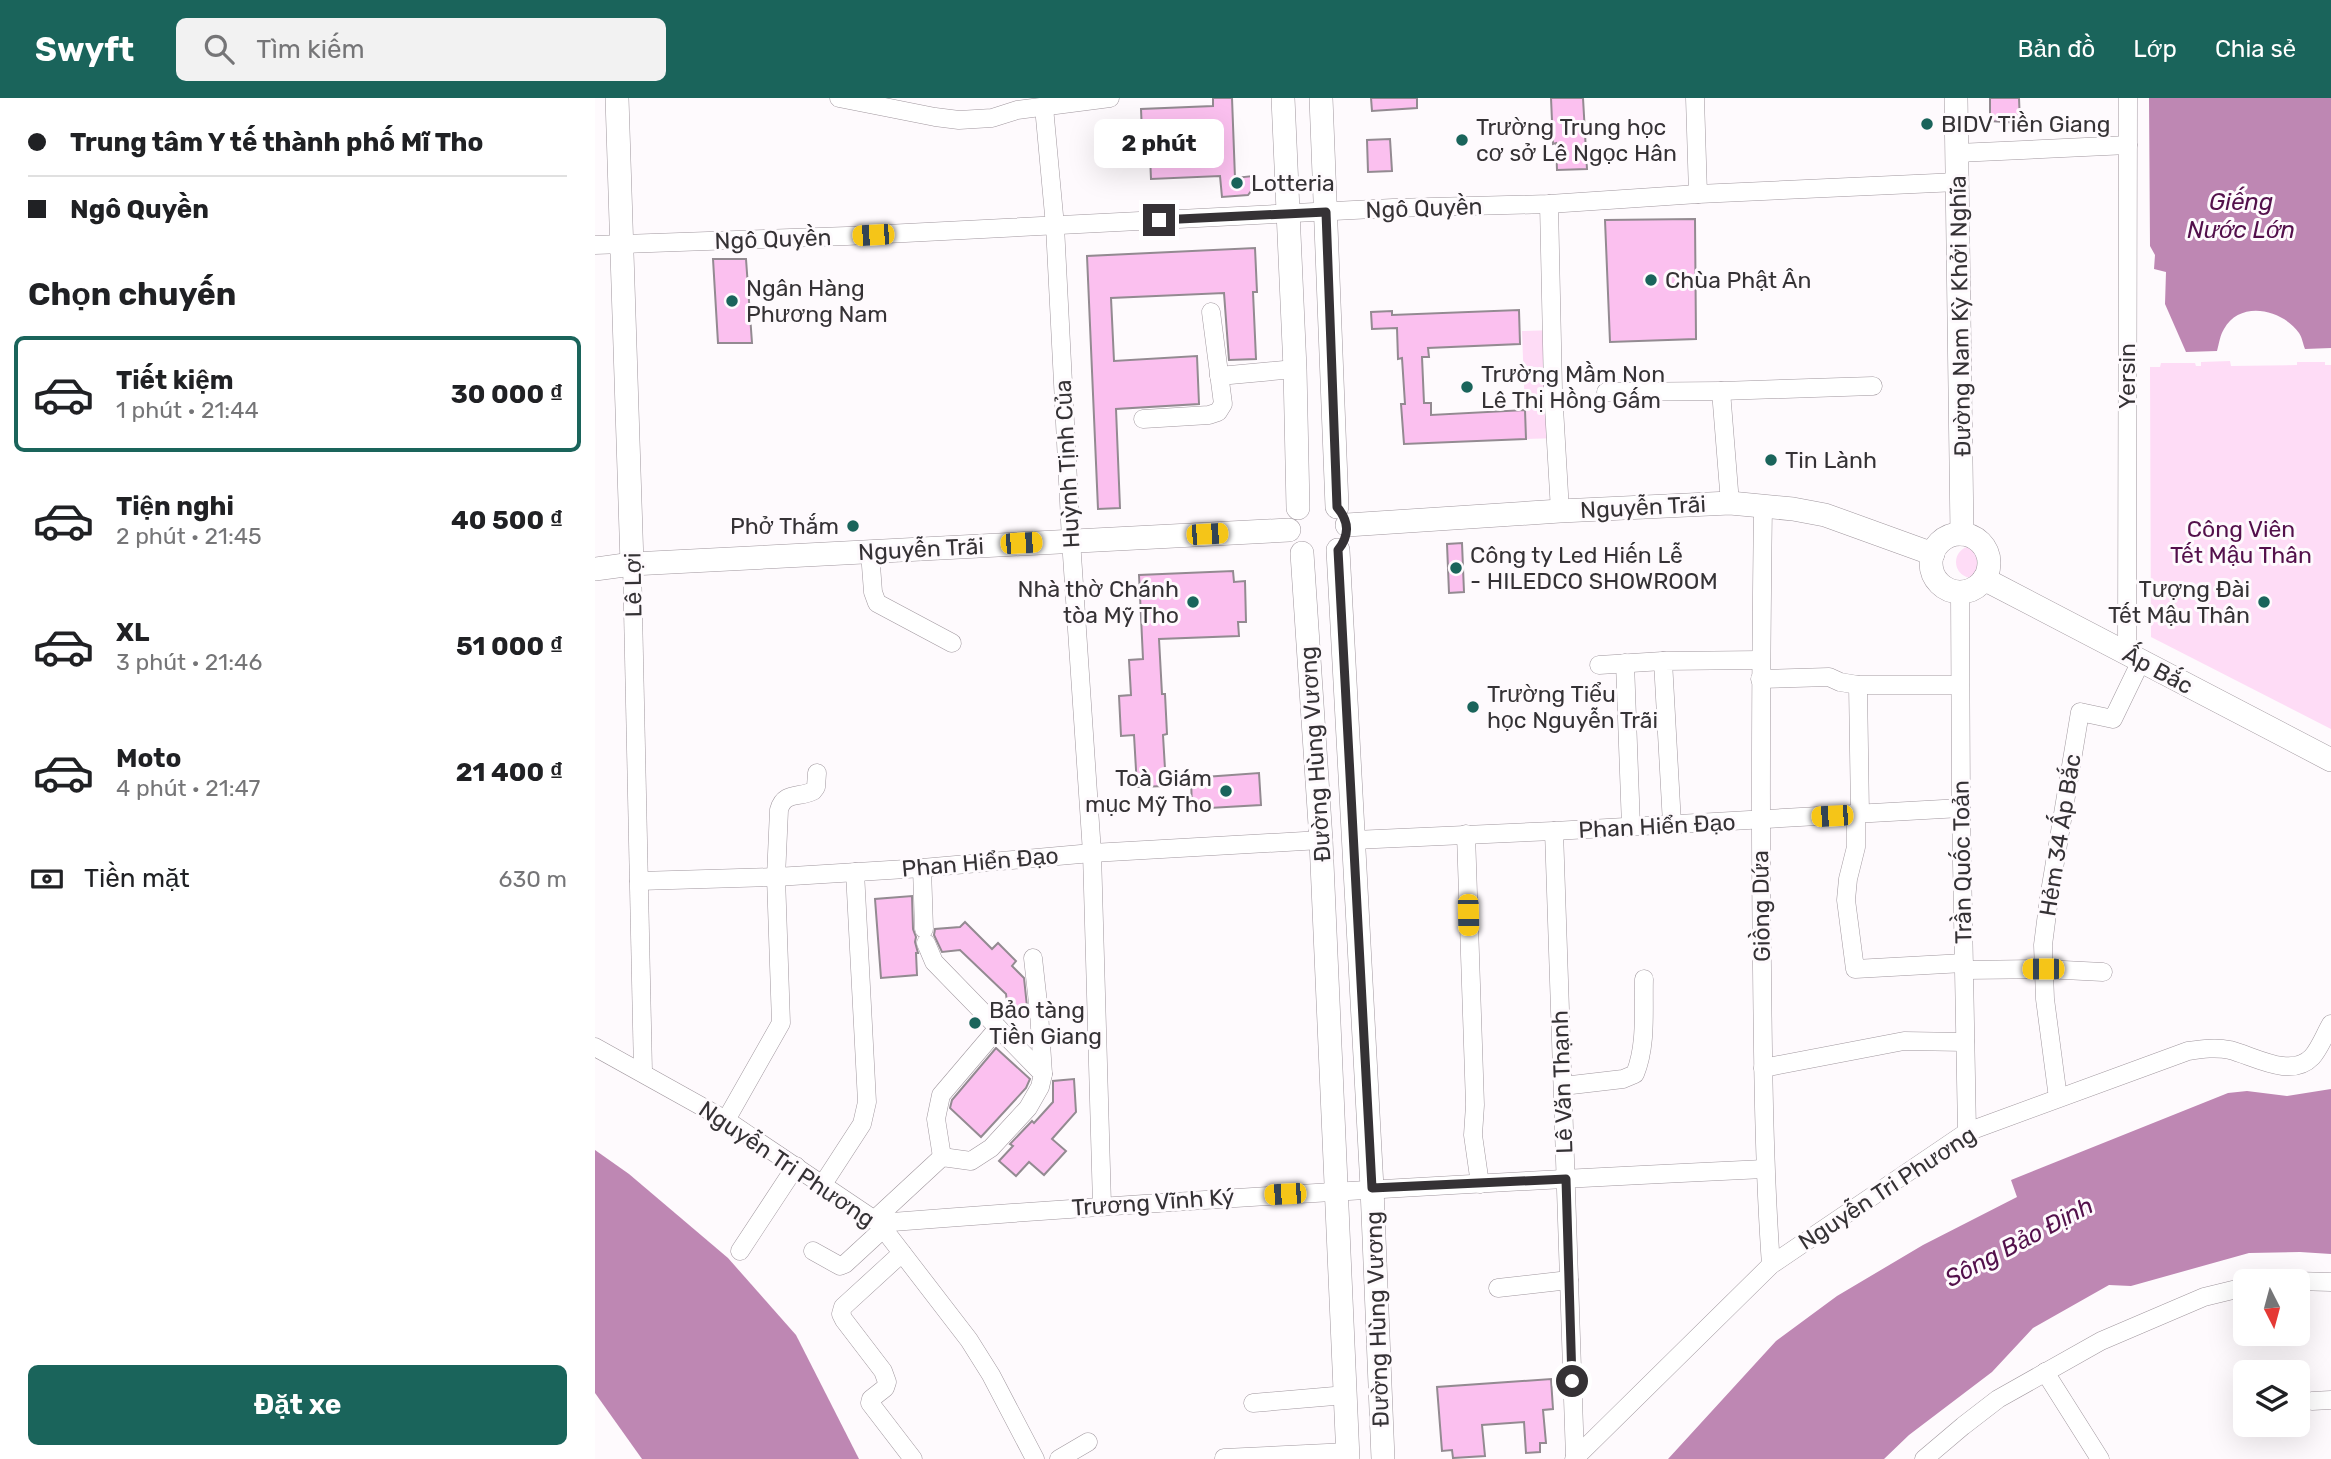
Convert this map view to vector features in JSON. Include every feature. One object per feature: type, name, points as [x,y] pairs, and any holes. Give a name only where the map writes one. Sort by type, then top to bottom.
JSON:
[{"type":"main road","name":"Lê Lợi","points":[[617,98],[632,564]]},
{"type":"main road","points":[[1283,98],[1298,508],[1290,522],[1289,530],[1295,547],[1302,553],[1321,558],[1338,550],[1344,542],[1321,98]]},
{"type":"main road","name":"Đường Nam Kỳ Khởi Nghĩa","points":[[1956,98],[1962,534]]},
{"type":"main road","name":"Nguyễn Trãi","points":[[1298,508],[1317,500],[1329,501],[1342,516],[1560,511],[1730,503],[1763,505],[1825,515],[1933,554]]},
{"type":"main road","name":"Nguyễn Trãi","points":[[595,569],[632,564],[1289,530]]},
{"type":"main road","points":[[1962,534],[1978,540],[1984,547],[1989,563],[1985,579],[1969,591],[1960,592],[1943,586],[1937,580],[1931,563],[1936,547],[1947,537],[1962,534]]},
{"type":"main road","name":"Đường Hùng Vương","points":[[1338,550],[1372,1188],[1383,1459]]},
{"type":"main road","name":"Đường Hùng Vương","points":[[1302,553],[1321,840],[1348,1456]]},
{"type":"main road","name":"Ấp Bắc","points":[[1985,579],[2331,760]]},
{"type":"street","points":[[843,98],[959,120],[992,118],[1017,110],[1110,98]]},
{"type":"street","points":[[1695,98],[1698,194]]},
{"type":"street","name":"Yersin","points":[[2128,98],[2134,657]]},
{"type":"street","name":"Huỳnh Tịnh Của","points":[[1044,107],[1055,226],[1071,540],[1092,853],[1102,1205]]},
{"type":"street","points":[[1957,153],[2128,145]]},
{"type":"street","name":"Ngô Quyền","points":[[595,245],[1055,226],[1289,213],[1549,204],[1958,182]]},
{"type":"street","points":[[1549,204],[1553,390],[1560,511]]},
{"type":"street","points":[[1143,419],[1209,415],[1218,412],[1223,404],[1211,312]]},
{"type":"street","points":[[1219,376],[1295,369]]},
{"type":"street","points":[[1606,392],[1873,386]]},
{"type":"street","points":[[1721,391],[1730,503]]},
{"type":"street","name":"Giồng Dứa","points":[[1763,505],[1760,820],[1764,1169],[1771,1265]]},
{"type":"street","points":[[870,552],[873,592],[877,603],[952,643]]},
{"type":"street","name":"Lê Lợi","points":[[632,564],[643,1072]]},
{"type":"street","name":"Trần Quốc Toản","points":[[1960,592],[1967,1132]]},
{"type":"street","name":"Hẻm 34 Ấp Bắc","points":[[2058,1098],[2047,1018],[2043,945],[2080,712],[2113,719],[2134,657]]},
{"type":"street","points":[[1599,665],[1761,660]]},
{"type":"street","points":[[1663,661],[1672,824]]},
{"type":"street","points":[[1625,663],[1631,827]]},
{"type":"street","points":[[1760,679],[1829,677],[1858,685],[1960,685]]},
{"type":"street","points":[[1858,685],[1858,814],[1856,847],[1846,900],[1854,969],[1964,967],[2103,972]]},
{"type":"street","points":[[726,1120],[781,1023],[776,877],[781,802],[791,795],[813,791],[817,773]]},
{"type":"street","name":"Phan Hiển Đạo","points":[[1354,839],[1554,831],[1961,808]]},
{"type":"street","name":"Lê Văn Thạnh","points":[[1554,831],[1574,1458]]},
{"type":"street","points":[[1465,834],[1475,1105],[1473,1135],[1480,1184]]},
{"type":"street","name":"Phan Hiển Đạo","points":[[639,881],[776,877],[1092,853],[1321,840]]},
{"type":"street","points":[[922,868],[925,936],[934,962],[1043,1074]]},
{"type":"street","points":[[823,1184],[862,1124],[867,1101],[856,872]]},
{"type":"street","points":[[942,1157],[971,1161],[991,1148],[1028,1108],[1041,1087],[1043,1074],[1033,958]]},
{"type":"street","points":[[1563,1086],[1623,1079],[1635,1074],[1643,1040],[1644,979]]},
{"type":"street","name":"Nguyễn Tri Phương","points":[[1574,1458],[1771,1265],[1967,1132],[2187,1052],[2210,1048],[2229,1050],[2282,1066],[2301,1065],[2313,1056],[2331,1024]]},
{"type":"street","points":[[942,1157],[936,1119],[940,1096],[998,1028]]},
{"type":"street","points":[[1763,1068],[1904,1041],[1965,1042]]},
{"type":"street","name":"Nguyễn Tri Phương","points":[[595,1047],[726,1120],[879,1224],[969,1340],[991,1375],[1035,1459]]},
{"type":"street","points":[[813,1251],[840,1266],[845,1264],[942,1157]]},
{"type":"street","points":[[740,1251],[796,1166]]},
{"type":"street","name":"Trương Vĩnh Ký","points":[[879,1224],[1102,1205],[1372,1188],[1764,1169]]},
{"type":"street","points":[[902,1252],[843,1307],[841,1314],[886,1376],[885,1388],[871,1399],[870,1404],[913,1459]]},
{"type":"street","points":[[1498,1288],[1569,1280]]},
{"type":"street","points":[[2310,1281],[2331,1282]]},
{"type":"street","points":[[1924,1459],[1979,1413],[2101,1341],[2204,1297],[2233,1290]]},
{"type":"street","points":[[2045,1372],[2100,1459]]},
{"type":"street","points":[[1253,1403],[1346,1395]]},
{"type":"street","points":[[2312,1401],[2331,1400]]},
{"type":"street","points":[[1059,1459],[1088,1442]]},
{"type":"street","points":[[1224,1458],[1348,1456]]},
{"type":"green space","points":[[1555,330],[1559,438],[1526,439],[1522,331]]},
{"type":"green space","name":"Công Viên Tết Mậu Thân","points":[[2230,361],[2231,366],[2297,365],[2297,362],[2325,362],[2325,365],[2331,365],[2331,729],[2151,637],[2150,367],[2160,367],[2161,363],[2195,363],[2196,366],[2201,366],[2201,362]]},
{"type":"green space","points":[[1972,546],[1984,550],[1988,562],[1984,574],[1972,578],[1960,574],[1956,562],[1960,550]]},
{"type":"water","name":"Giếng Nước Lớn","points":[[2149,98],[2331,98],[2331,348],[2305,349],[2299,333],[2282,318],[2261,311],[2250,311],[2231,320],[2223,331],[2217,351],[2186,352],[2165,304],[2166,272],[2154,269],[2155,255],[2150,246]]},
{"type":"water","name":"Sông Bảo Định","points":[[2331,1089],[2331,1254],[2249,1253],[2131,1286],[2109,1285],[2033,1328],[1992,1372],[1909,1435],[1884,1459],[1668,1459],[1776,1341],[1837,1296],[1923,1245],[2017,1197],[2011,1180],[2228,1093],[2247,1091],[2287,1096]]},
{"type":"water","points":[[595,1150],[629,1174],[728,1258],[796,1335],[859,1459],[642,1459],[595,1393]]},
{"type":"building","points":[[1213,98],[1232,98],[1235,178],[1253,176],[1254,187],[1248,195],[1222,197],[1220,176],[1151,179],[1149,132],[1142,133],[1141,109],[1213,106]]},
{"type":"building","points":[[1371,98],[1417,98],[1417,108],[1372,111]]},
{"type":"building","points":[[1551,98],[1583,98],[1587,169],[1557,170]]},
{"type":"building","points":[[1990,98],[2019,98],[2020,123],[1990,121]]},
{"type":"building","points":[[1390,139],[1392,171],[1368,172],[1367,140]]},
{"type":"building","name":"Chùa Phật Ân","points":[[1695,219],[1696,339],[1610,342],[1605,220]]},
{"type":"building","points":[[1255,248],[1257,292],[1253,292],[1256,359],[1229,360],[1224,293],[1111,298],[1114,361],[1197,356],[1199,404],[1116,409],[1120,508],[1098,509],[1087,256]]},
{"type":"building","name":"Ngân Hàng Phương Nam","points":[[713,259],[746,259],[752,343],[718,343]]},
{"type":"building","points":[[1519,310],[1520,344],[1428,348],[1429,357],[1422,357],[1424,403],[1431,403],[1431,415],[1525,410],[1526,439],[1404,444],[1401,404],[1405,404],[1402,358],[1398,359],[1397,328],[1372,329],[1371,312],[1392,311],[1392,315]]},
{"type":"building","name":"Công ty Led Hiến Lễ - HILEDCO SHOWROOM","points":[[1462,543],[1464,592],[1449,593],[1447,544]]},
{"type":"building","points":[[1233,571],[1234,582],[1245,581],[1246,622],[1238,622],[1239,636],[1159,639],[1167,734],[1163,735],[1166,786],[1137,787],[1134,735],[1121,736],[1119,696],[1131,695],[1129,660],[1143,659],[1139,575]]},
{"type":"building","name":"Toà Giám mục Mỹ Tho","points":[[1259,773],[1261,805],[1192,809],[1191,778]]},
{"type":"building","points":[[912,896],[913,929],[918,953],[917,975],[881,978],[875,899]]},
{"type":"building","points":[[965,922],[992,949],[998,943],[1016,961],[1012,966],[1024,978],[1028,1016],[1009,1018],[1006,994],[960,950],[942,952],[934,935],[935,929],[960,927]]},
{"type":"building","points":[[996,1048],[1030,1079],[1026,1088],[981,1137],[950,1108],[952,1100]]},
{"type":"building","points":[[1074,1079],[1076,1112],[1052,1139],[1066,1151],[1044,1175],[1029,1162],[1016,1176],[999,1161],[1013,1146],[1010,1144],[1053,1102],[1053,1081]]},
{"type":"building","points":[[1551,1379],[1553,1409],[1543,1410],[1546,1443],[1540,1443],[1540,1452],[1526,1453],[1524,1422],[1482,1425],[1485,1456],[1453,1458],[1452,1450],[1442,1451],[1437,1387]]},
{"type":"place","name":"BIDV Tiền Giang","points":[[1927,124]]},
{"type":"place","name":"Trường Trung học cơ sở Lê Ngọc Hân","points":[[1462,140]]},
{"type":"place","name":"Lotteria","points":[[1237,183]]},
{"type":"place","name":"Chùa Phật Ân","points":[[1651,280]]},
{"type":"place","name":"Ngân Hàng Phương Nam","points":[[732,301]]},
{"type":"place","name":"Trường Mầm Non Lê Thị Hồng Gấm","points":[[1467,387]]},
{"type":"place","name":"Tin Lành","points":[[1771,460]]},
{"type":"place","name":"Phở Thắm","points":[[853,526]]},
{"type":"place","name":"Công ty Led Hiến Lễ - HILEDCO SHOWROOM","points":[[1456,568]]},
{"type":"place","name":"Nhà thờ Chánh tòa Mỹ Tho","points":[[1193,602]]},
{"type":"place","name":"Tượng Đài Tết Mậu Thân","points":[[2264,602]]},
{"type":"place","name":"Trường Tiểu học Nguyễn Trãi","points":[[1473,707]]},
{"type":"place","name":"Toà Giám mục Mỹ Tho","points":[[1226,791]]},
{"type":"place","name":"Bảo tàng Tiền Giang","points":[[975,1023]]},
{"type":"route","points":[[1159,220],[1326,212],[1337,507],[1347,525],[1347,534],[1338,550],[1372,1188],[1566,1179],[1572,1381]]}]
